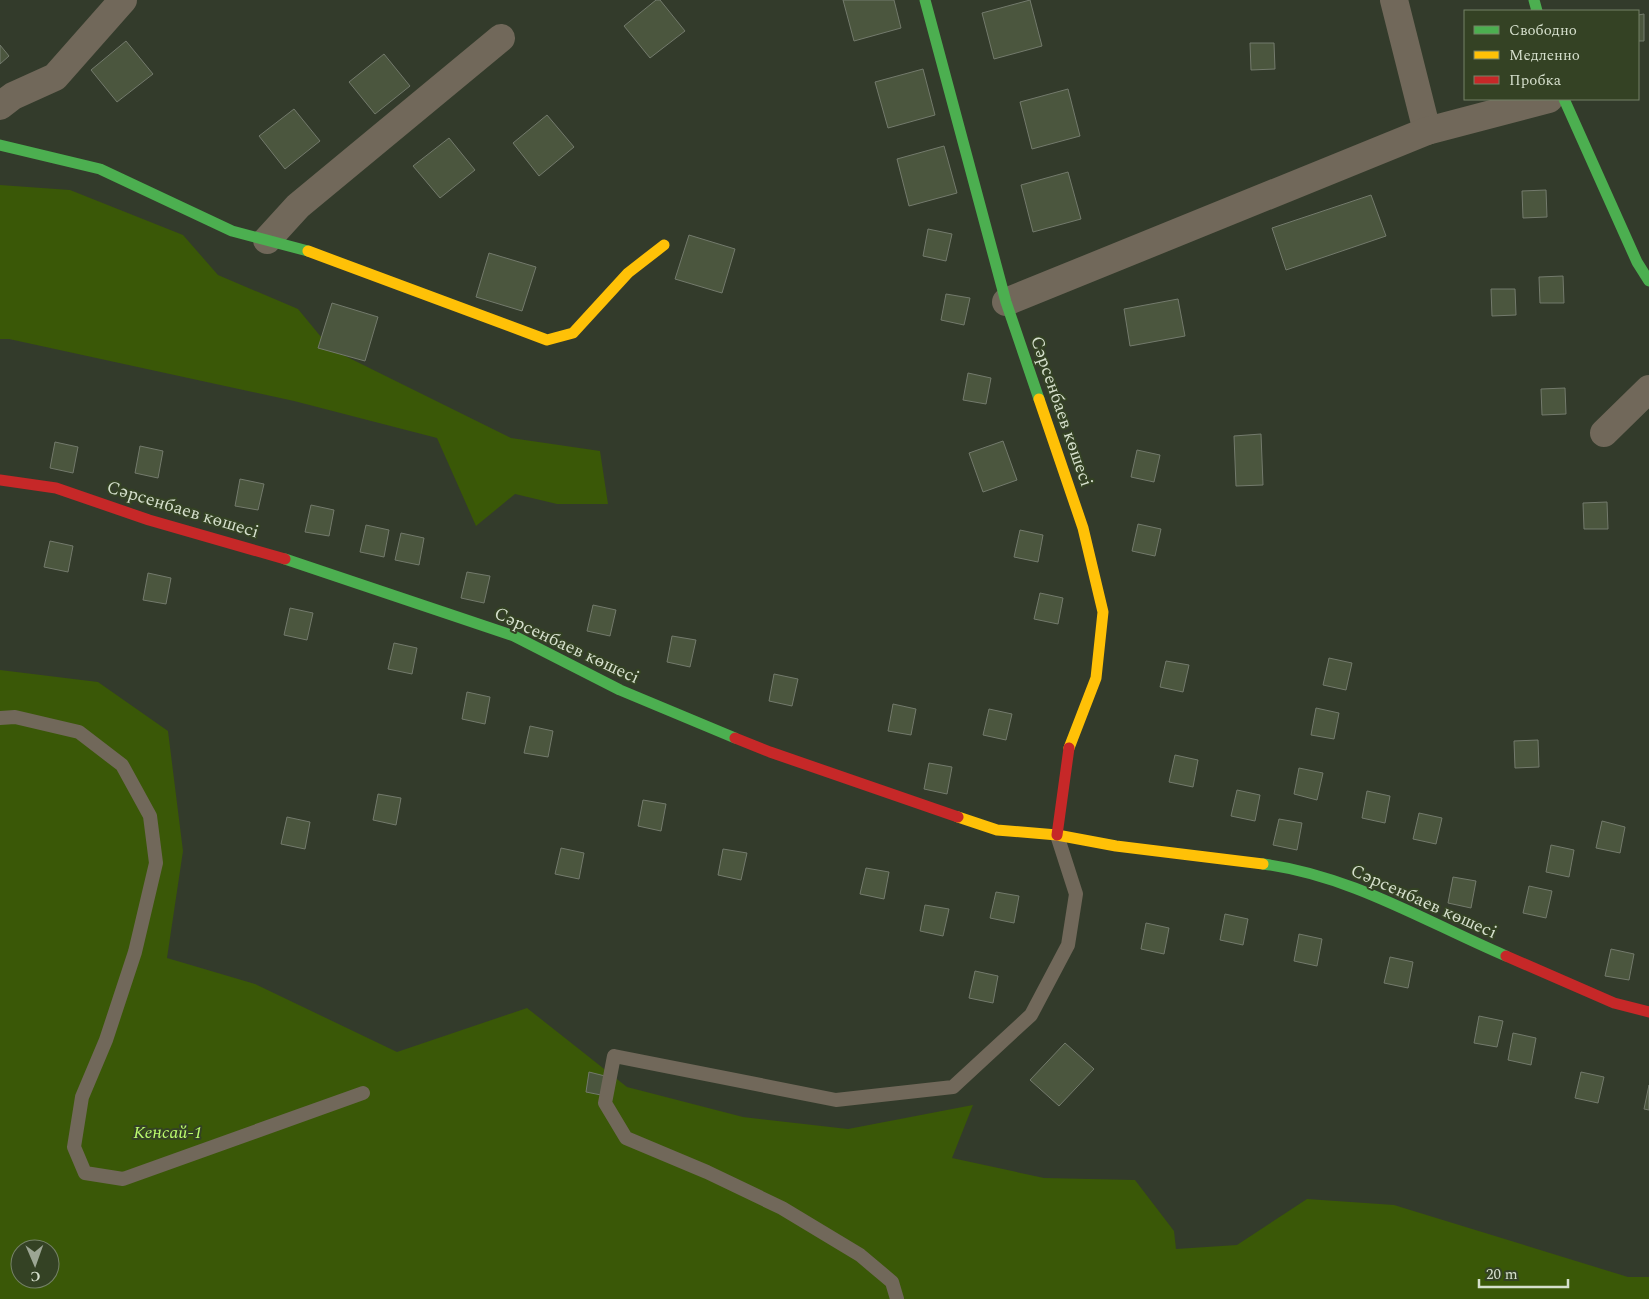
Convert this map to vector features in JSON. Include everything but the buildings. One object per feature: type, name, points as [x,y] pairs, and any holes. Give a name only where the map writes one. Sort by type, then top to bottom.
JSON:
[{"type":"street","points":[[0,106],[13,96],[55,77],[123,0]]},
{"type":"street","name":"Сәрсенбаев көшесі","points":[[925,0],[1006,302],[1083,528],[1103,612],[1096,678],[1068,754],[1057,835]]},
{"type":"street","points":[[1394,0],[1427,131]]},
{"type":"street","points":[[267,240],[298,206],[502,38]]},
{"type":"street","points":[[1006,302],[1427,131],[1545,100]]},
{"type":"street","points":[[1564,100],[1637,262],[1649,281]]},
{"type":"street","points":[[0,145],[100,169],[232,231],[299,248],[521,332],[547,340],[573,333],[628,273],[664,245]]},
{"type":"street","points":[[1604,433],[1649,389]]},
{"type":"street","name":"Сәрсенбаев көшесі","points":[[0,480],[56,488],[149,520],[261,551],[448,612],[514,636],[620,690],[770,752],[997,830],[1057,835],[1116,846],[1278,866],[1359,888],[1456,935],[1605,999],[1649,1012]]},
{"type":"lane","points":[[0,718],[15,717],[79,732],[122,765],[150,816],[156,863],[135,952],[106,1040],[82,1097],[74,1147],[85,1172],[123,1179],[364,1093]]},
{"type":"lane","points":[[896,1299],[892,1282],[860,1255],[790,1213],[707,1172],[626,1138],[605,1103],[614,1056],[836,1100],[953,1087],[1031,1015],[1068,944],[1076,894],[1057,835]]},
{"type":"green space","points":[[0,185],[70,190],[183,235],[218,275],[298,309],[331,349],[511,438],[600,451],[608,504],[557,504],[515,494],[476,526],[437,438],[294,401],[9,339],[0,339]]},
{"type":"green space","name":"Кенсай-1","points":[[0,670],[98,682],[168,731],[183,851],[167,958],[255,984],[397,1052],[527,1008],[627,1087],[743,1117],[848,1129],[973,1105],[952,1158],[1044,1178],[1135,1180],[1174,1231],[1176,1249],[1237,1245],[1307,1199],[1394,1205],[1628,1277],[1649,1277],[1649,1299],[0,1299]]},
{"type":"traffic: fast","points":[[925,0],[1006,302],[1039,399]]},
{"type":"traffic: fast","points":[[1534,0],[1537,10]]},
{"type":"traffic: fast","points":[[1564,100],[1637,262],[1649,281]]},
{"type":"traffic: fast","points":[[0,145],[100,169],[232,231],[308,251]]},
{"type":"traffic: fast","points":[[285,559],[514,636],[620,690],[735,738]]},
{"type":"traffic: fast","points":[[1263,864],[1326,878],[1357,889],[1506,956]]},
{"type":"traffic: slow","points":[[308,251],[547,340],[573,333],[628,273],[664,245]]},
{"type":"traffic: slow","points":[[1039,399],[1083,528],[1103,612],[1096,678],[1069,748]]},
{"type":"traffic: slow","points":[[958,817],[997,830],[1057,835],[1116,846],[1263,864]]},
{"type":"traffic: jam","points":[[0,480],[56,488],[149,520],[285,559]]},
{"type":"traffic: jam","points":[[735,738],[770,752],[958,817]]},
{"type":"traffic: jam","points":[[1057,835],[1069,748]]},
{"type":"traffic: jam","points":[[1506,956],[1614,1003],[1649,1012]]}]
